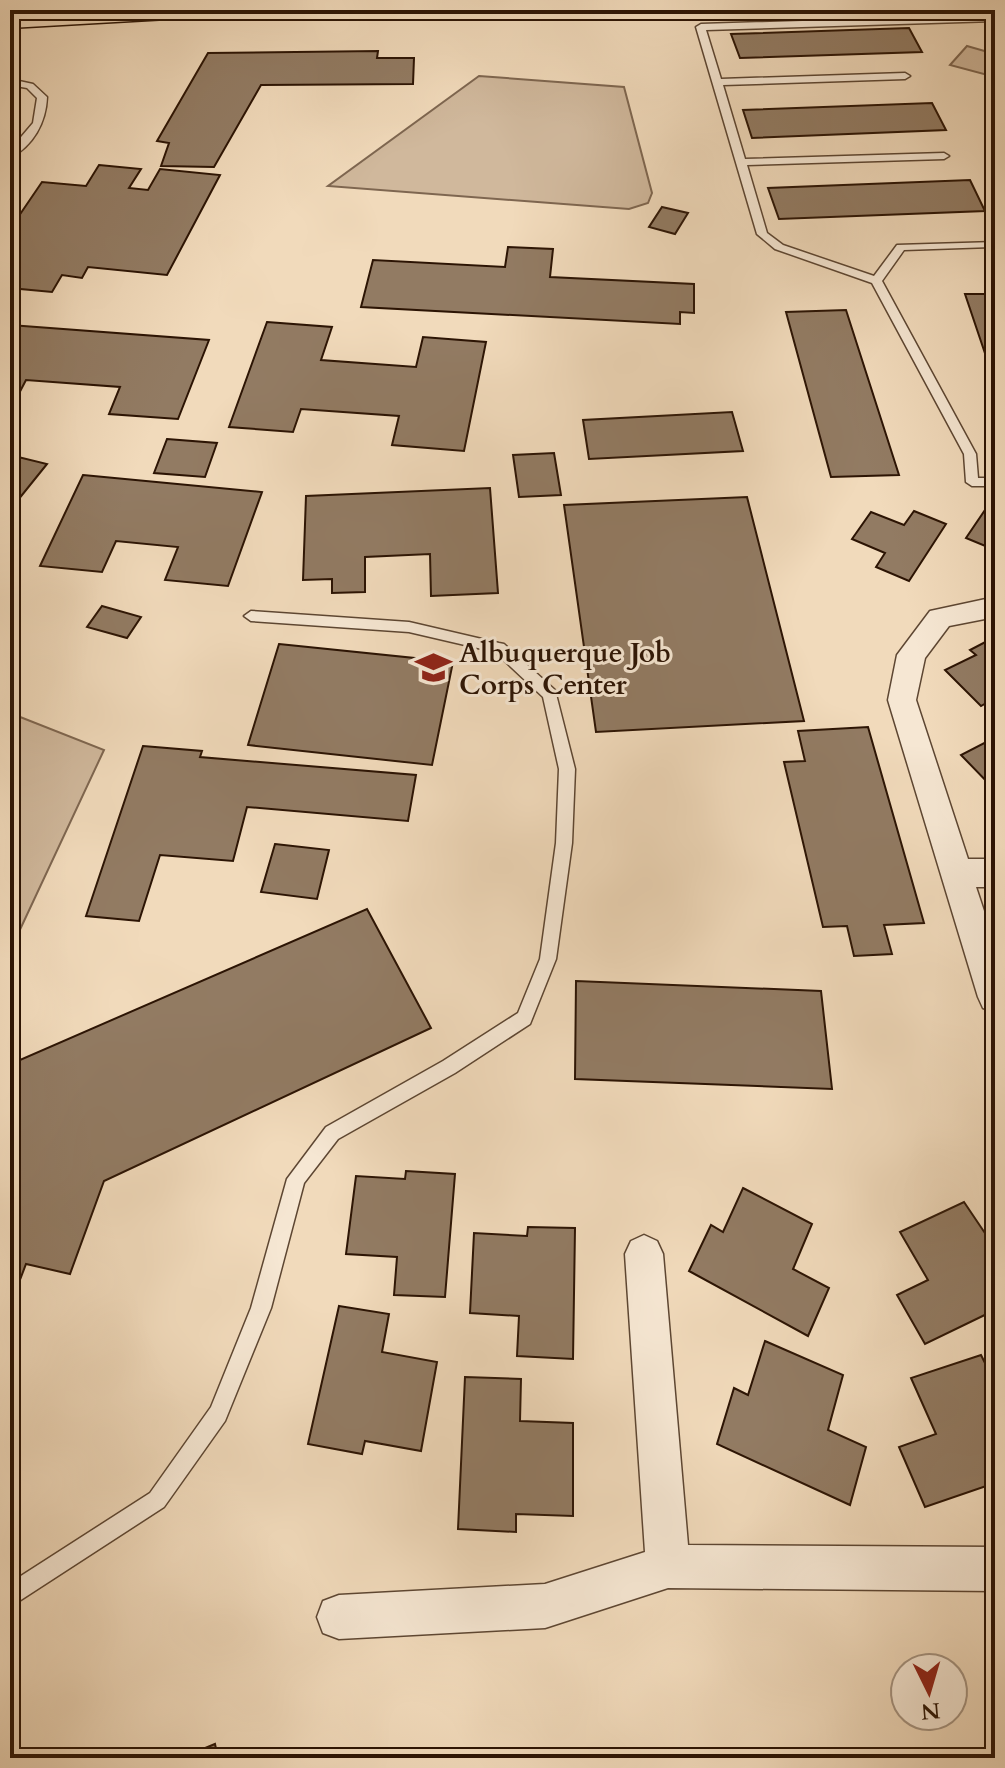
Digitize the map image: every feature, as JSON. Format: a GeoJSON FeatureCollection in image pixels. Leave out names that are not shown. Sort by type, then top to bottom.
{"type":"FeatureCollection","features":[{"type":"Feature","properties":{"kind":"highway"},"geometry":{"type":"LineString","coordinates":[[10,21],[203,10]]}},
{"type":"Feature","properties":{"kind":"street"},"geometry":{"type":"LineString","coordinates":[[995,607],[940,618],[911,655],[902,700],[995,997]]}},
{"type":"Feature","properties":{"kind":"street"},"geometry":{"type":"LineString","coordinates":[[956,873],[995,873]]}},
{"type":"Feature","properties":{"kind":"street"},"geometry":{"type":"LineString","coordinates":[[644,1254],[668,1566]]}},
{"type":"Feature","properties":{"kind":"street"},"geometry":{"type":"LineString","coordinates":[[339,1617],[545,1606],[668,1566],[995,1569]]}},
{"type":"Feature","properties":{"kind":"lane"},"geometry":{"type":"LineString","coordinates":[[995,18],[701,27],[762,234],[779,247],[876,281],[970,454],[972,482],[995,482]]}},
{"type":"Feature","properties":{"kind":"lane"},"geometry":{"type":"LineString","coordinates":[[717,82],[905,76]]}},
{"type":"Feature","properties":{"kind":"lane"},"geometry":{"type":"LineString","coordinates":[[10,82],[30,86],[42,97],[42,114],[36,132],[10,155]]}},
{"type":"Feature","properties":{"kind":"lane"},"geometry":{"type":"LineString","coordinates":[[742,162],[944,156]]}},
{"type":"Feature","properties":{"kind":"lane"},"geometry":{"type":"LineString","coordinates":[[876,281],[901,247],[992,244]]}},
{"type":"Feature","properties":{"kind":"lane"},"geometry":{"type":"LineString","coordinates":[[10,1596],[157,1500],[218,1414],[261,1308],[296,1179],[332,1133],[449,1067],[524,1018],[548,959],[564,843],[567,769],[550,694],[499,648],[409,627],[251,616]]}},
{"type":"Feature","properties":{"kind":"shaded area"},"geometry":{"type":"Polygon","coordinates":[[[967,46],[995,54],[995,77],[950,65],[967,46]]]}},
{"type":"Feature","properties":{"kind":"shaded area"},"geometry":{"type":"Polygon","coordinates":[[[479,76],[624,87],[652,193],[648,203],[629,209],[328,186],[479,76]]]}},
{"type":"Feature","properties":{"kind":"shaded area"},"geometry":{"type":"Polygon","coordinates":[[[10,713],[104,750],[10,951],[10,713]]]}},
{"type":"Feature","properties":{"kind":"building"},"geometry":{"type":"Polygon","coordinates":[[[909,28],[922,52],[740,58],[731,34],[909,28]]]}},
{"type":"Feature","properties":{"kind":"building"},"geometry":{"type":"Polygon","coordinates":[[[378,51],[377,58],[414,58],[413,84],[261,85],[214,167],[161,166],[169,143],[157,141],[208,53],[378,51]]]}},
{"type":"Feature","properties":{"kind":"building"},"geometry":{"type":"Polygon","coordinates":[[[932,103],[946,130],[752,138],[743,110],[932,103]]]}},
{"type":"Feature","properties":{"kind":"building"},"geometry":{"type":"Polygon","coordinates":[[[99,165],[141,169],[129,188],[148,190],[160,169],[220,175],[167,275],[88,267],[82,278],[62,275],[52,292],[10,288],[10,229],[42,182],[86,186],[99,165]]]}},
{"type":"Feature","properties":{"kind":"building"},"geometry":{"type":"Polygon","coordinates":[[[970,180],[985,211],[779,219],[768,188],[970,180]]]}},
{"type":"Feature","properties":{"kind":"building"},"geometry":{"type":"Polygon","coordinates":[[[662,207],[688,213],[675,234],[649,227],[662,207]]]}},
{"type":"Feature","properties":{"kind":"building"},"geometry":{"type":"Polygon","coordinates":[[[508,247],[553,249],[550,277],[694,284],[694,313],[680,312],[680,324],[361,307],[373,260],[505,267],[508,247]]]}},
{"type":"Feature","properties":{"kind":"building"},"geometry":{"type":"Polygon","coordinates":[[[965,294],[995,294],[995,383],[965,294]]]}},
{"type":"Feature","properties":{"kind":"building"},"geometry":{"type":"Polygon","coordinates":[[[846,310],[899,475],[831,477],[786,312],[846,310]]]}},
{"type":"Feature","properties":{"kind":"building"},"geometry":{"type":"Polygon","coordinates":[[[267,322],[332,327],[321,360],[416,367],[423,337],[486,342],[464,451],[392,445],[399,416],[301,409],[293,432],[229,427],[267,322]]]}},
{"type":"Feature","properties":{"kind":"building"},"geometry":{"type":"Polygon","coordinates":[[[10,325],[209,340],[178,419],[109,414],[120,387],[26,380],[14,403],[10,402],[10,325]]]}},
{"type":"Feature","properties":{"kind":"building"},"geometry":{"type":"Polygon","coordinates":[[[732,412],[743,451],[589,459],[583,420],[732,412]]]}},
{"type":"Feature","properties":{"kind":"building"},"geometry":{"type":"Polygon","coordinates":[[[167,439],[217,443],[205,477],[154,473],[167,439]]]}},
{"type":"Feature","properties":{"kind":"building"},"geometry":{"type":"Polygon","coordinates":[[[554,453],[561,495],[519,497],[513,455],[554,453]]]}},
{"type":"Feature","properties":{"kind":"building"},"geometry":{"type":"Polygon","coordinates":[[[10,455],[47,464],[10,510],[10,455]]]}},
{"type":"Feature","properties":{"kind":"building"},"geometry":{"type":"Polygon","coordinates":[[[83,475],[262,492],[228,586],[165,580],[178,547],[116,541],[102,572],[40,566],[83,475]]]}},
{"type":"Feature","properties":{"kind":"building"},"geometry":{"type":"Polygon","coordinates":[[[490,488],[498,593],[431,596],[430,554],[365,557],[365,592],[332,593],[332,579],[303,580],[306,496],[490,488]]]}},
{"type":"Feature","properties":{"kind":"building"},"geometry":{"type":"Polygon","coordinates":[[[747,497],[804,721],[596,732],[564,505],[747,497]]]}},
{"type":"Feature","properties":{"kind":"building"},"geometry":{"type":"Polygon","coordinates":[[[987,507],[995,511],[995,550],[966,538],[987,507]]]}},
{"type":"Feature","properties":{"kind":"building"},"geometry":{"type":"Polygon","coordinates":[[[914,511],[946,524],[909,581],[876,567],[885,553],[852,539],[871,512],[904,525],[914,511]]]}},
{"type":"Feature","properties":{"kind":"building"},"geometry":{"type":"Polygon","coordinates":[[[102,606],[141,617],[127,638],[87,627],[102,606]]]}},
{"type":"Feature","properties":{"kind":"building"},"geometry":{"type":"Polygon","coordinates":[[[995,637],[995,698],[981,706],[945,670],[976,655],[970,650],[995,637]]]}},
{"type":"Feature","properties":{"kind":"building"},"geometry":{"type":"Polygon","coordinates":[[[279,644],[453,662],[432,765],[248,745],[279,644]]]}},
{"type":"Feature","properties":{"kind":"building"},"geometry":{"type":"Polygon","coordinates":[[[868,727],[924,923],[884,925],[892,954],[854,956],[847,926],[823,927],[784,762],[805,761],[798,731],[868,727]]]}},
{"type":"Feature","properties":{"kind":"building"},"geometry":{"type":"Polygon","coordinates":[[[992,739],[995,743],[995,790],[961,755],[992,739]]]}},
{"type":"Feature","properties":{"kind":"building"},"geometry":{"type":"Polygon","coordinates":[[[143,746],[202,751],[200,757],[416,775],[408,821],[247,807],[233,861],[160,855],[139,921],[86,916],[143,746]]]}},
{"type":"Feature","properties":{"kind":"building"},"geometry":{"type":"Polygon","coordinates":[[[275,844],[329,850],[317,899],[261,892],[275,844]]]}},
{"type":"Feature","properties":{"kind":"building"},"geometry":{"type":"Polygon","coordinates":[[[367,909],[431,1028],[104,1181],[70,1274],[26,1264],[10,1306],[10,1070],[13,1063],[367,909]]]}},
{"type":"Feature","properties":{"kind":"building"},"geometry":{"type":"Polygon","coordinates":[[[576,981],[821,991],[832,1089],[575,1079],[576,981]]]}},
{"type":"Feature","properties":{"kind":"building"},"geometry":{"type":"Polygon","coordinates":[[[406,1171],[455,1174],[445,1297],[394,1295],[397,1257],[346,1254],[356,1176],[405,1179],[406,1171]]]}},
{"type":"Feature","properties":{"kind":"building"},"geometry":{"type":"Polygon","coordinates":[[[743,1188],[812,1224],[793,1269],[829,1288],[808,1336],[689,1271],[711,1225],[723,1232],[743,1188]]]}},
{"type":"Feature","properties":{"kind":"building"},"geometry":{"type":"Polygon","coordinates":[[[964,1202],[995,1248],[995,1310],[925,1344],[897,1295],[928,1280],[900,1232],[964,1202]]]}},
{"type":"Feature","properties":{"kind":"building"},"geometry":{"type":"Polygon","coordinates":[[[528,1227],[575,1228],[573,1359],[517,1356],[519,1316],[470,1313],[474,1233],[527,1236],[528,1227]]]}},
{"type":"Feature","properties":{"kind":"building"},"geometry":{"type":"Polygon","coordinates":[[[339,1306],[389,1314],[382,1352],[437,1362],[421,1451],[365,1441],[362,1454],[308,1444],[339,1306]]]}},
{"type":"Feature","properties":{"kind":"building"},"geometry":{"type":"Polygon","coordinates":[[[765,1341],[843,1375],[828,1430],[866,1447],[850,1505],[717,1444],[734,1388],[748,1395],[765,1341]]]}},
{"type":"Feature","properties":{"kind":"building"},"geometry":{"type":"Polygon","coordinates":[[[981,1355],[995,1383],[995,1483],[925,1507],[899,1447],[936,1434],[911,1378],[981,1355]]]}},
{"type":"Feature","properties":{"kind":"building"},"geometry":{"type":"Polygon","coordinates":[[[465,1377],[521,1379],[520,1421],[573,1423],[573,1516],[516,1514],[516,1532],[458,1529],[465,1377]]]}},
{"type":"Feature","properties":{"kind":"building"},"geometry":{"type":"Polygon","coordinates":[[[215,1744],[218,1758],[181,1758],[215,1744]]]}},
{"type":"Feature","properties":{"kind":"building"},"geometry":{"type":"Polygon","coordinates":[[[679,1755],[680,1758],[544,1758],[544,1757],[679,1755]]]}},
{"type":"Feature","properties":{"kind":"place","name":"Albuquerque Job Corps Center"},"geometry":{"type":"Point","coordinates":[433,668]}}]}
